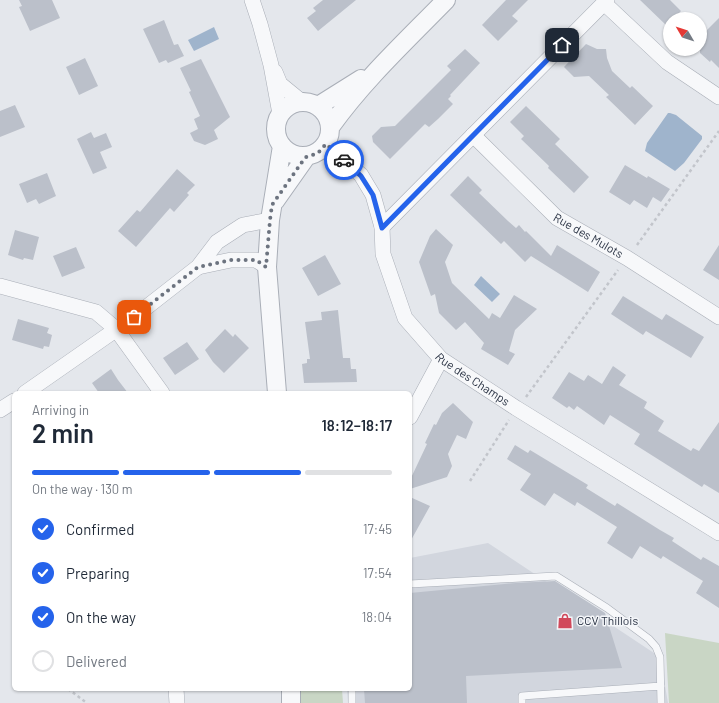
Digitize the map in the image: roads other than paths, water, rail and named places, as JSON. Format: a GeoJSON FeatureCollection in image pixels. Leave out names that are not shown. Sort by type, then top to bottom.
{"type":"FeatureCollection","features":[{"type":"Feature","properties":{"kind":"street"},"geometry":{"type":"LineString","coordinates":[[252,0],[271,65],[280,114]]}},
{"type":"Feature","properties":{"kind":"street"},"geometry":{"type":"LineString","coordinates":[[331,126],[376,70],[446,0]]}},
{"type":"Feature","properties":{"kind":"street"},"geometry":{"type":"LineString","coordinates":[[382,228],[605,1],[667,62],[719,98]]}},
{"type":"Feature","properties":{"kind":"street"},"geometry":{"type":"LineString","coordinates":[[271,65],[280,84],[310,104],[327,114],[331,126],[330,136],[326,144],[318,153],[306,157],[297,156],[288,152],[282,146],[276,136],[276,125],[280,114],[289,106],[310,104],[376,70]]}},
{"type":"Feature","properties":{"kind":"street","name":"Rue des Mulots"},"geometry":{"type":"LineString","coordinates":[[473,136],[557,218],[627,258],[719,317]]}},
{"type":"Feature","properties":{"kind":"street","name":"Rue des Champs"},"geometry":{"type":"LineString","coordinates":[[326,144],[361,176],[373,195],[382,228],[383,254],[405,318],[441,359],[516,408],[719,533]]}},
{"type":"Feature","properties":{"kind":"street"},"geometry":{"type":"LineString","coordinates":[[277,391],[266,267],[271,212],[282,146]]}},
{"type":"Feature","properties":{"kind":"street"},"geometry":{"type":"LineString","coordinates":[[28,391],[134,317],[198,267],[217,242],[244,225],[271,212],[306,157]]}},
{"type":"Feature","properties":{"kind":"street"},"geometry":{"type":"LineString","coordinates":[[198,267],[231,260],[256,260],[266,267]]}},
{"type":"Feature","properties":{"kind":"street"},"geometry":{"type":"LineString","coordinates":[[0,286],[96,312],[116,329],[161,391]]}},
{"type":"Feature","properties":{"kind":"street"},"geometry":{"type":"LineString","coordinates":[[412,413],[441,359]]}},
{"type":"Feature","properties":{"kind":"street"},"geometry":{"type":"LineString","coordinates":[[0,410],[12,402]]}},
{"type":"Feature","properties":{"kind":"street"},"geometry":{"type":"LineString","coordinates":[[176,691],[177,703]]}},
{"type":"Feature","properties":{"kind":"street"},"geometry":{"type":"LineString","coordinates":[[291,691],[291,703]]}},
{"type":"Feature","properties":{"kind":"lane"},"geometry":{"type":"LineString","coordinates":[[412,584],[556,576],[607,608],[649,639],[656,647],[660,657],[661,703]]}},
{"type":"Feature","properties":{"kind":"lane"},"geometry":{"type":"LineString","coordinates":[[522,703],[522,696],[660,686]]}},
{"type":"Feature","properties":{"kind":"lane"},"geometry":{"type":"LineString","coordinates":[[352,691],[352,703]]}},
{"type":"Feature","properties":{"kind":"water"},"geometry":{"type":"Polygon","coordinates":[[[214,27],[219,39],[194,51],[188,40],[214,27]]]}},
{"type":"Feature","properties":{"kind":"water"},"geometry":{"type":"Polygon","coordinates":[[[668,113],[676,115],[702,136],[702,139],[684,163],[675,171],[645,151],[647,143],[668,113]]]}},
{"type":"Feature","properties":{"kind":"water"},"geometry":{"type":"Polygon","coordinates":[[[481,276],[500,294],[492,302],[474,285],[481,276]]]}},
{"type":"Feature","properties":{"kind":"place","name":"CCV Thillois"},"geometry":{"type":"Point","coordinates":[565,621]}}]}
